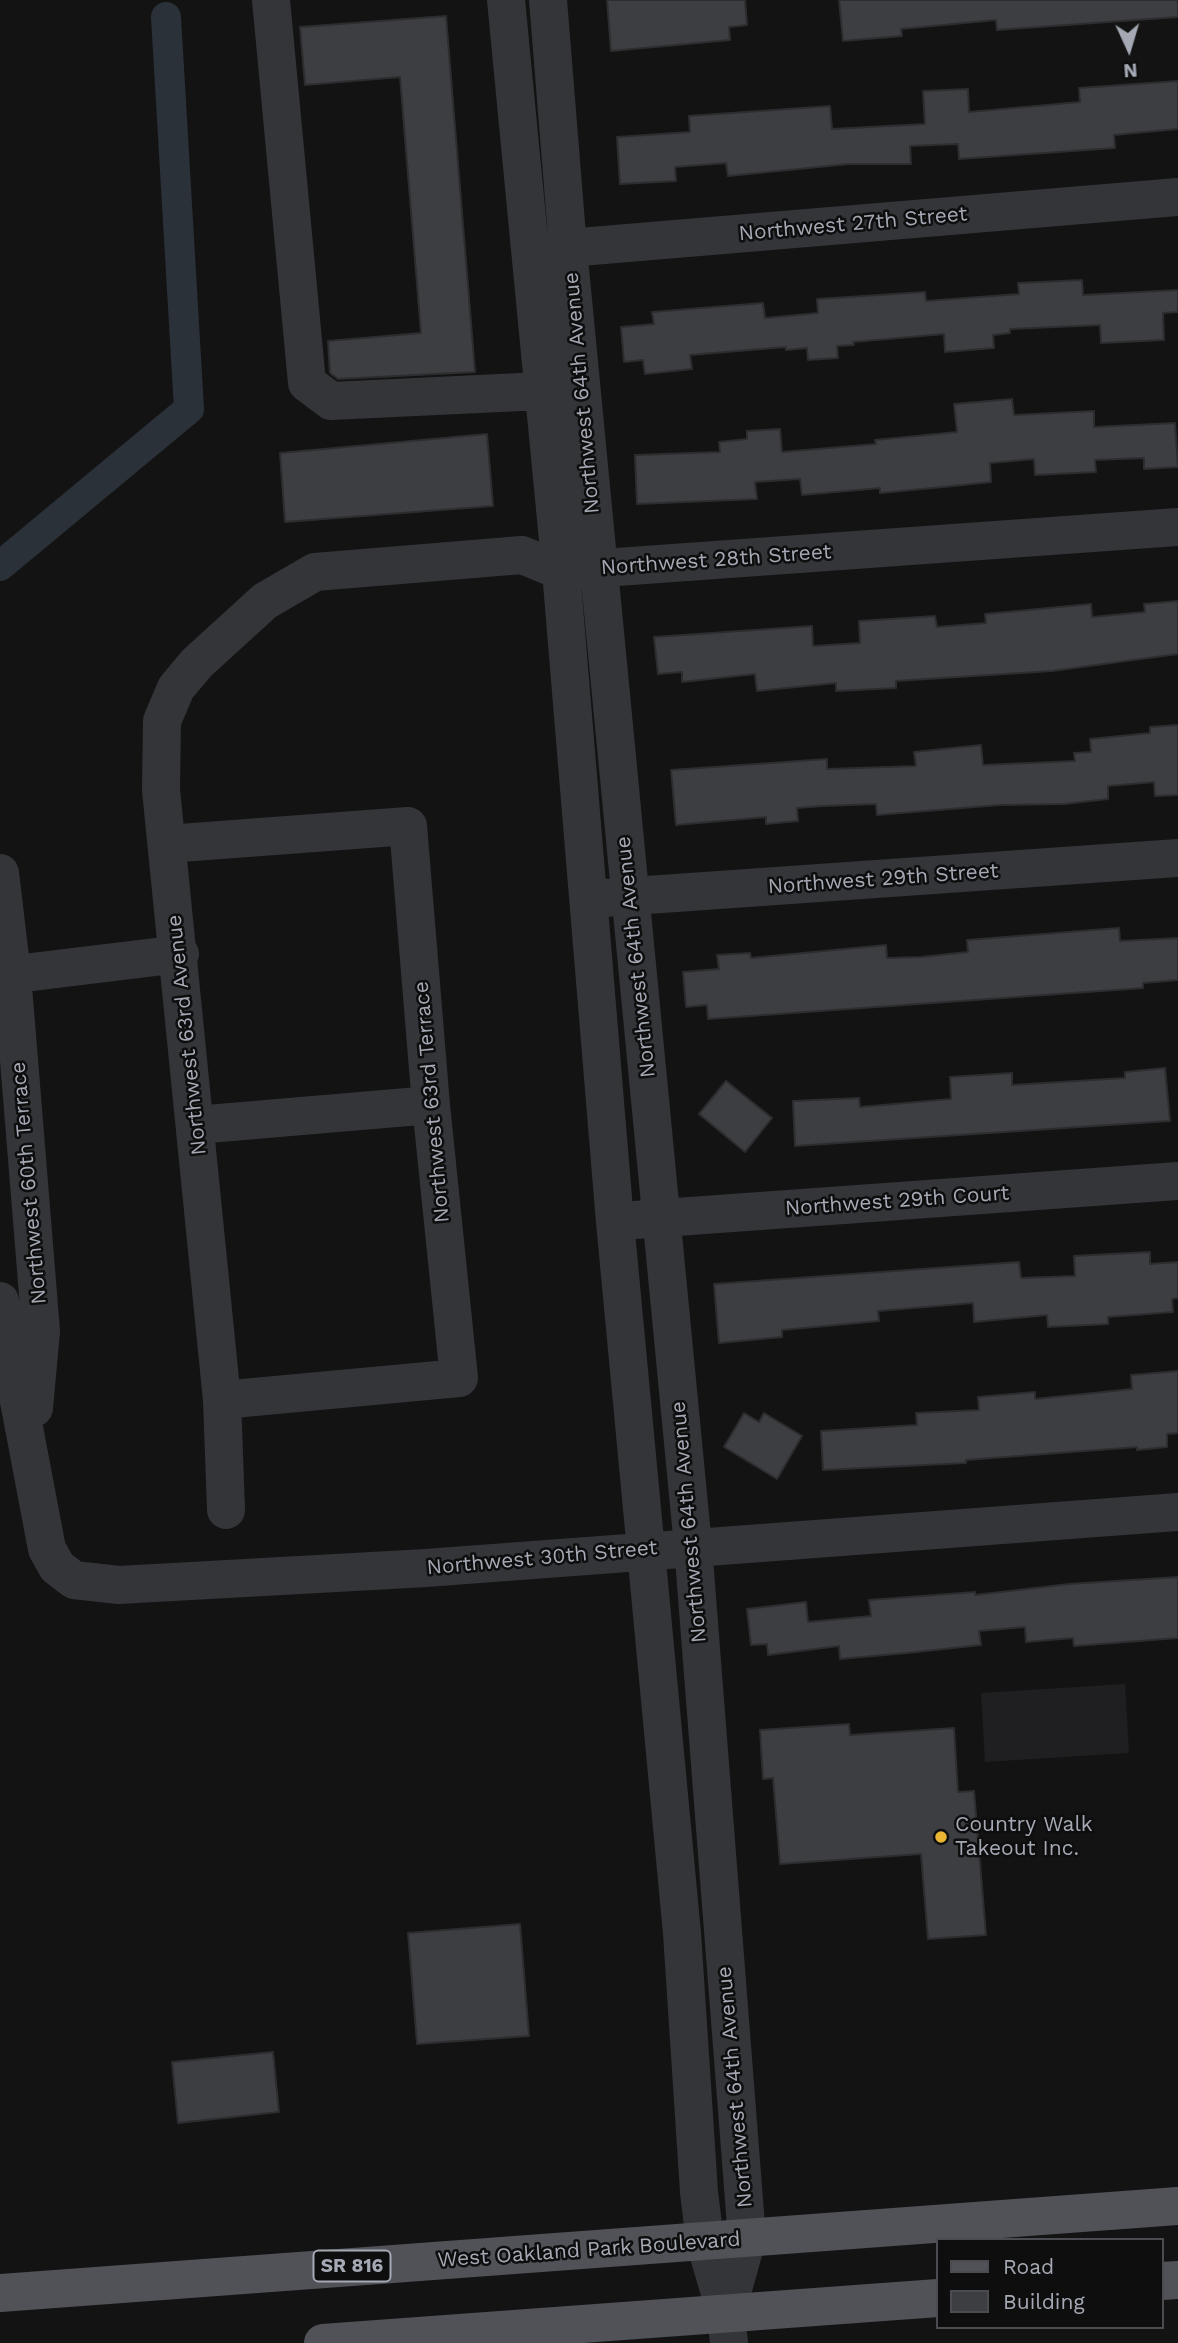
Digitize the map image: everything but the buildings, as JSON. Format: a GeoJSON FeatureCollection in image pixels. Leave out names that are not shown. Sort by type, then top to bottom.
{"type":"FeatureCollection","features":[{"type":"Feature","properties":{"kind":"main road","name":"West Oakland Park Boulevard"},"geometry":{"type":"LineString","coordinates":[[0,2292],[1178,2206]]}},
{"type":"Feature","properties":{"kind":"main road"},"geometry":{"type":"LineString","coordinates":[[323,2343],[727,2329],[936,2298]]}},
{"type":"Feature","properties":{"kind":"street"},"geometry":{"type":"LineString","coordinates":[[271,0],[307,383],[331,401],[542,391]]}},
{"type":"Feature","properties":{"kind":"street","name":"Northwest 64th Avenue"},"geometry":{"type":"LineString","coordinates":[[506,0],[528,251],[561,571],[615,1222],[682,1933],[705,2242],[727,2329]]}},
{"type":"Feature","properties":{"kind":"street","name":"Northwest 64th Avenue"},"geometry":{"type":"LineString","coordinates":[[548,0],[598,569],[693,1546],[747,2239],[727,2329]]}},
{"type":"Feature","properties":{"kind":"street","name":"Northwest 27th Street"},"geometry":{"type":"LineString","coordinates":[[528,251],[1178,197]]}},
{"type":"Feature","properties":{"kind":"street","name":"Northwest 28th Street"},"geometry":{"type":"LineString","coordinates":[[265,601],[315,572],[522,555],[561,571],[1178,527]]}},
{"type":"Feature","properties":{"kind":"street","name":"Northwest 63rd Avenue"},"geometry":{"type":"LineString","coordinates":[[226,1510],[222,1400],[180,954],[161,790],[162,722],[176,688],[197,663],[265,601]]}},
{"type":"Feature","properties":{"kind":"street","name":"Northwest 63rd Terrace"},"geometry":{"type":"LineString","coordinates":[[167,844],[408,827],[430,1105],[459,1378],[222,1400]]}},
{"type":"Feature","properties":{"kind":"street","name":"Northwest 29th Street"},"geometry":{"type":"LineString","coordinates":[[588,900],[1178,858]]}},
{"type":"Feature","properties":{"kind":"street","name":"Northwest 60th Terrace"},"geometry":{"type":"LineString","coordinates":[[0,873],[12,1120],[41,1331],[31,1452]]}},
{"type":"Feature","properties":{"kind":"street"},"geometry":{"type":"LineString","coordinates":[[6,975],[180,954]]}},
{"type":"Feature","properties":{"kind":"street"},"geometry":{"type":"LineString","coordinates":[[196,1125],[430,1105]]}},
{"type":"Feature","properties":{"kind":"street","name":"Northwest 29th Court"},"geometry":{"type":"LineString","coordinates":[[615,1222],[1178,1181]]}},
{"type":"Feature","properties":{"kind":"street","name":"Northwest 60th Terrace"},"geometry":{"type":"LineString","coordinates":[[0,1301],[31,1452],[47,1549],[57,1567],[74,1580]]}},
{"type":"Feature","properties":{"kind":"street","name":"Northwest 30th Street"},"geometry":{"type":"LineString","coordinates":[[74,1580],[133,1584],[426,1567],[1178,1512]]}},
{"type":"Feature","properties":{"kind":"street"},"geometry":{"type":"LineString","coordinates":[[675,1872],[700,1910],[722,1924]]}},
{"type":"Feature","properties":{"kind":"street"},"geometry":{"type":"LineString","coordinates":[[682,1933],[708,1951],[726,1976]]}},
{"type":"Feature","properties":{"kind":"shaded area"},"geometry":{"type":"Polygon","coordinates":[[[1125,1684],[1129,1753],[985,1762],[981,1693],[1125,1684]]]}},
{"type":"Feature","properties":{"kind":"waterway"},"geometry":{"type":"LineString","coordinates":[[0,566],[189,409],[166,17]]}},
{"type":"Feature","properties":{"kind":"place","name":"Country Walk Takeout Inc."},"geometry":{"type":"Point","coordinates":[941,1837]}}]}
